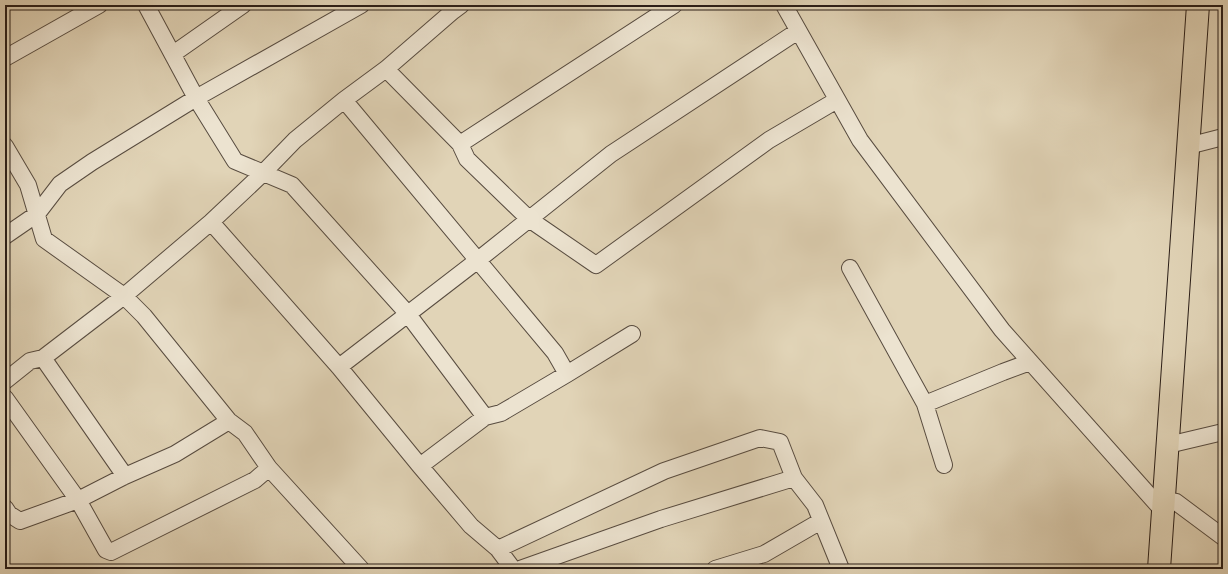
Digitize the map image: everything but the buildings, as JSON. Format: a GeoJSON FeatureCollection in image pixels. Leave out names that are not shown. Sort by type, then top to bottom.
{"type":"FeatureCollection","features":[{"type":"Feature","properties":{"kind":"highway"},"geometry":{"type":"LineString","coordinates":[[1160,569],[1198,5]]}},
{"type":"Feature","properties":{"kind":"street"},"geometry":{"type":"LineString","coordinates":[[5,58],[99,5]]}},
{"type":"Feature","properties":{"kind":"street"},"geometry":{"type":"LineString","coordinates":[[146,5],[196,98],[235,161],[262,174],[292,185],[407,313],[485,417]]}},
{"type":"Feature","properties":{"kind":"street"},"geometry":{"type":"LineString","coordinates":[[173,54],[243,5]]}},
{"type":"Feature","properties":{"kind":"street"},"geometry":{"type":"LineString","coordinates":[[5,236],[37,214],[60,184],[92,162],[196,98],[361,5]]}},
{"type":"Feature","properties":{"kind":"street"},"geometry":{"type":"LineString","coordinates":[[5,380],[30,361],[43,358],[124,296],[211,222],[262,174],[295,140],[344,100],[386,69],[461,5]]}},
{"type":"Feature","properties":{"kind":"street"},"geometry":{"type":"LineString","coordinates":[[460,144],[674,5]]}},
{"type":"Feature","properties":{"kind":"street"},"geometry":{"type":"LineString","coordinates":[[784,5],[860,140],[1002,330],[1164,506],[1176,502],[1223,537]]}},
{"type":"Feature","properties":{"kind":"street"},"geometry":{"type":"LineString","coordinates":[[339,367],[407,313],[478,260],[611,154],[798,31]]}},
{"type":"Feature","properties":{"kind":"street"},"geometry":{"type":"LineString","coordinates":[[386,69],[460,144],[467,159],[529,219],[596,264],[770,140],[837,100]]}},
{"type":"Feature","properties":{"kind":"street"},"geometry":{"type":"LineString","coordinates":[[344,100],[555,353],[567,374]]}},
{"type":"Feature","properties":{"kind":"street"},"geometry":{"type":"LineString","coordinates":[[1188,146],[1223,137]]}},
{"type":"Feature","properties":{"kind":"street"},"geometry":{"type":"LineString","coordinates":[[5,146],[28,185],[44,239],[124,296],[144,316],[229,421],[245,433],[269,468],[361,569]]}},
{"type":"Feature","properties":{"kind":"street"},"geometry":{"type":"LineString","coordinates":[[211,222],[339,367],[471,526],[498,549],[513,569]]}},
{"type":"Feature","properties":{"kind":"street"},"geometry":{"type":"LineString","coordinates":[[850,268],[926,404],[944,465]]}},
{"type":"Feature","properties":{"kind":"street"},"geometry":{"type":"LineString","coordinates":[[420,466],[485,417],[501,413],[632,334]]}},
{"type":"Feature","properties":{"kind":"street"},"geometry":{"type":"LineString","coordinates":[[43,358],[126,476]]}},
{"type":"Feature","properties":{"kind":"street"},"geometry":{"type":"LineString","coordinates":[[926,404],[1030,362]]}},
{"type":"Feature","properties":{"kind":"street"},"geometry":{"type":"LineString","coordinates":[[5,398],[78,500],[106,550],[111,552],[255,480],[269,468]]}},
{"type":"Feature","properties":{"kind":"street"},"geometry":{"type":"LineString","coordinates":[[5,508],[10,514],[20,521],[78,500],[126,476],[176,454],[229,421]]}},
{"type":"Feature","properties":{"kind":"street"},"geometry":{"type":"LineString","coordinates":[[1168,445],[1223,432]]}},
{"type":"Feature","properties":{"kind":"street"},"geometry":{"type":"LineString","coordinates":[[498,549],[664,471],[760,438],[780,442],[794,478],[815,505],[841,569]]}},
{"type":"Feature","properties":{"kind":"street"},"geometry":{"type":"LineString","coordinates":[[520,569],[661,519],[794,478]]}},
{"type":"Feature","properties":{"kind":"street"},"geometry":{"type":"LineString","coordinates":[[715,569],[764,554],[821,521]]}}]}
